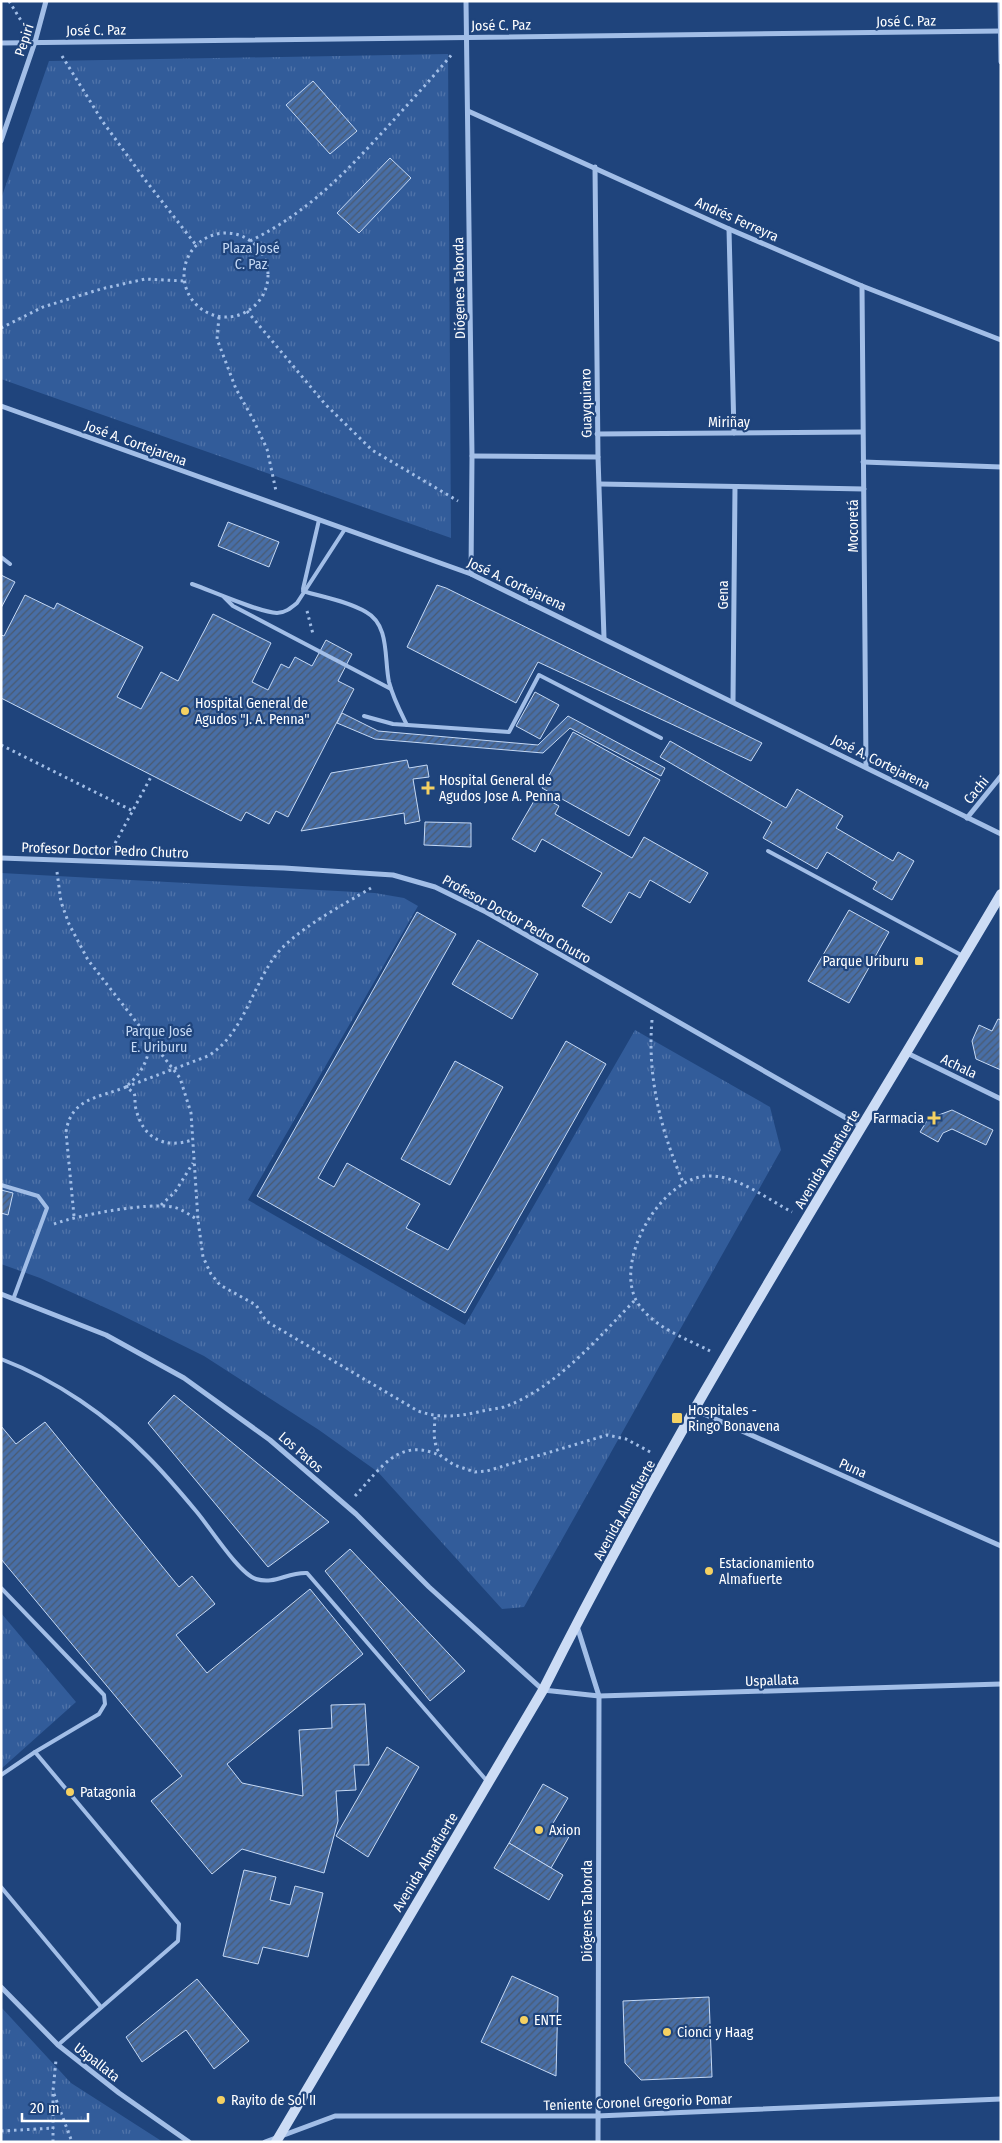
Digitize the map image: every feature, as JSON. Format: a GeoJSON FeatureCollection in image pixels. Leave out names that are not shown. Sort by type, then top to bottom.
{"type":"FeatureCollection","features":[{"type":"Feature","properties":{"kind":"main road","name":"Avenida Almafuerte"},"geometry":{"type":"LineString","coordinates":[[277,2140],[543,1690],[577,1623],[724,1359],[1001,894]]}},
{"type":"Feature","properties":{"kind":"street","name":"Pepirí"},"geometry":{"type":"LineString","coordinates":[[1,141],[35,42],[46,1]]}},
{"type":"Feature","properties":{"kind":"street","name":"Diógenes Taborda"},"geometry":{"type":"LineString","coordinates":[[466,1],[472,456],[471,574]]}},
{"type":"Feature","properties":{"kind":"street"},"geometry":{"type":"LineString","coordinates":[[1000,1],[1001,62]]}},
{"type":"Feature","properties":{"kind":"street","name":"José C. Paz"},"geometry":{"type":"LineString","coordinates":[[1,43],[1001,31]]}},
{"type":"Feature","properties":{"kind":"street","name":"Andrés Ferreyra"},"geometry":{"type":"LineString","coordinates":[[468,111],[729,229],[862,286],[1001,340]]}},
{"type":"Feature","properties":{"kind":"street","name":"Guayquiraro"},"geometry":{"type":"LineString","coordinates":[[595,167],[597,434],[604,638]]}},
{"type":"Feature","properties":{"kind":"street"},"geometry":{"type":"LineString","coordinates":[[729,229],[734,433]]}},
{"type":"Feature","properties":{"kind":"street","name":"Mocoretá"},"geometry":{"type":"LineString","coordinates":[[862,286],[866,767]]}},
{"type":"Feature","properties":{"kind":"street","name":"José A. Cortejarena"},"geometry":{"type":"LineString","coordinates":[[1,406],[471,574],[1001,834]]}},
{"type":"Feature","properties":{"kind":"street","name":"Miriñay"},"geometry":{"type":"LineString","coordinates":[[597,434],[862,432]]}},
{"type":"Feature","properties":{"kind":"street"},"geometry":{"type":"LineString","coordinates":[[472,456],[598,457]]}},
{"type":"Feature","properties":{"kind":"street"},"geometry":{"type":"LineString","coordinates":[[863,462],[1001,467]]}},
{"type":"Feature","properties":{"kind":"street"},"geometry":{"type":"LineString","coordinates":[[600,484],[864,489]]}},
{"type":"Feature","properties":{"kind":"street","name":"Gena"},"geometry":{"type":"LineString","coordinates":[[733,702],[735,487]]}},
{"type":"Feature","properties":{"kind":"street","name":"Cachi"},"geometry":{"type":"LineString","coordinates":[[968,818],[1001,776]]}},
{"type":"Feature","properties":{"kind":"street","name":"Profesor Doctor Pedro Chutro"},"geometry":{"type":"LineString","coordinates":[[1,858],[284,868],[393,874],[436,886],[486,912],[862,1127]]}},
{"type":"Feature","properties":{"kind":"street","name":"Achala"},"geometry":{"type":"LineString","coordinates":[[907,1053],[1001,1099]]}},
{"type":"Feature","properties":{"kind":"street","name":"Los Patos"},"geometry":{"type":"LineString","coordinates":[[1,1294],[14,1297],[106,1335],[184,1378],[270,1440],[346,1506],[429,1586],[543,1690]]}},
{"type":"Feature","properties":{"kind":"street","name":"Puna"},"geometry":{"type":"LineString","coordinates":[[695,1410],[1001,1546]]}},
{"type":"Feature","properties":{"kind":"street","name":"Diógenes Taborda"},"geometry":{"type":"LineString","coordinates":[[577,1623],[599,1696],[598,2142]]}},
{"type":"Feature","properties":{"kind":"street","name":"Uspallata"},"geometry":{"type":"LineString","coordinates":[[543,1690],[599,1696],[1001,1684]]}},
{"type":"Feature","properties":{"kind":"street","name":"Uspallata"},"geometry":{"type":"LineString","coordinates":[[1,1987],[58,2045],[119,2093],[189,2142]]}},
{"type":"Feature","properties":{"kind":"street","name":"Teniente Coronel Gregorio Pomar"},"geometry":{"type":"LineString","coordinates":[[277,2140],[335,2116],[597,2116],[1001,2099]]}},
{"type":"Feature","properties":{"kind":"street"},"geometry":{"type":"LineString","coordinates":[[265,2142],[277,2140]]}},
{"type":"Feature","properties":{"kind":"lane"},"geometry":{"type":"LineString","coordinates":[[303,591],[319,520]]}},
{"type":"Feature","properties":{"kind":"lane"},"geometry":{"type":"LineString","coordinates":[[192,584],[277,612],[288,610],[297,603],[345,529]]}},
{"type":"Feature","properties":{"kind":"lane"},"geometry":{"type":"LineString","coordinates":[[1,557],[10,564]]}},
{"type":"Feature","properties":{"kind":"lane"},"geometry":{"type":"LineString","coordinates":[[303,591],[365,611],[375,619],[381,629],[391,689],[395,702],[407,725]]}},
{"type":"Feature","properties":{"kind":"lane"},"geometry":{"type":"LineString","coordinates":[[223,595],[233,606],[391,689]]}},
{"type":"Feature","properties":{"kind":"lane"},"geometry":{"type":"LineString","coordinates":[[364,716],[393,724],[509,732],[539,675],[661,738]]}},
{"type":"Feature","properties":{"kind":"lane"},"geometry":{"type":"LineString","coordinates":[[768,852],[963,956]]}},
{"type":"Feature","properties":{"kind":"lane"},"geometry":{"type":"LineString","coordinates":[[1,1185],[43,1199],[47,1213],[14,1297]]}},
{"type":"Feature","properties":{"kind":"lane"},"geometry":{"type":"LineString","coordinates":[[1,1359],[25,1368],[106,1418],[149,1458],[196,1511],[240,1567],[255,1579],[276,1580],[293,1572],[307,1573],[488,1783]]}},
{"type":"Feature","properties":{"kind":"lane"},"geometry":{"type":"LineString","coordinates":[[1,1588],[104,1695],[105,1704],[99,1714],[34,1752],[1,1775]]}},
{"type":"Feature","properties":{"kind":"lane"},"geometry":{"type":"LineString","coordinates":[[34,1752],[179,1924],[178,1941],[58,2045]]}},
{"type":"Feature","properties":{"kind":"lane"},"geometry":{"type":"LineString","coordinates":[[1,1886],[101,2007]]}},
{"type":"Feature","properties":{"kind":"path"},"geometry":{"type":"LineString","coordinates":[[9,1],[35,42]]}},
{"type":"Feature","properties":{"kind":"path"},"geometry":{"type":"LineString","coordinates":[[250,241],[277,228],[299,213],[334,184],[363,154],[466,37]]}},
{"type":"Feature","properties":{"kind":"path"},"geometry":{"type":"LineString","coordinates":[[53,42],[109,129],[196,245]]}},
{"type":"Feature","properties":{"kind":"path"},"geometry":{"type":"LineString","coordinates":[[220,233],[234,234],[250,241],[258,248],[265,261],[268,275],[265,289],[258,302],[247,311],[234,316],[219,316],[207,312],[196,305],[188,294],[184,281],[184,268],[188,255],[196,245],[207,237],[220,233]]}},
{"type":"Feature","properties":{"kind":"path"},"geometry":{"type":"LineString","coordinates":[[1,328],[43,307],[101,289],[145,279],[184,281]]}},
{"type":"Feature","properties":{"kind":"path"},"geometry":{"type":"LineString","coordinates":[[247,311],[325,404],[372,450],[471,509]]}},
{"type":"Feature","properties":{"kind":"path"},"geometry":{"type":"LineString","coordinates":[[219,316],[218,339],[236,389],[267,449],[276,485],[277,504]]}},
{"type":"Feature","properties":{"kind":"path"},"geometry":{"type":"LineString","coordinates":[[303,591],[316,650]]}},
{"type":"Feature","properties":{"kind":"path"},"geometry":{"type":"LineString","coordinates":[[1,745],[133,811]]}},
{"type":"Feature","properties":{"kind":"path"},"geometry":{"type":"LineString","coordinates":[[105,862],[152,775]]}},
{"type":"Feature","properties":{"kind":"path"},"geometry":{"type":"LineString","coordinates":[[56,860],[57,882],[69,924],[88,960],[180,1078],[190,1113],[198,1220],[203,1257],[211,1274],[220,1285],[256,1305],[266,1321],[418,1411],[435,1417],[467,1415],[504,1406],[535,1390],[575,1361],[636,1299]]}},
{"type":"Feature","properties":{"kind":"path"},"geometry":{"type":"LineString","coordinates":[[74,1216],[66,1132],[73,1110],[80,1104],[174,1070],[220,1049],[231,1037],[273,958],[318,920],[393,874]]}},
{"type":"Feature","properties":{"kind":"path"},"geometry":{"type":"LineString","coordinates":[[653,1008],[651,1029],[654,1090],[668,1149],[683,1182]]}},
{"type":"Feature","properties":{"kind":"path"},"geometry":{"type":"LineString","coordinates":[[126,1087],[141,1073],[147,1062],[150,1039]]}},
{"type":"Feature","properties":{"kind":"path"},"geometry":{"type":"LineString","coordinates":[[126,1087],[134,1093],[136,1110],[140,1121],[155,1139],[166,1144],[179,1144],[192,1140]]}},
{"type":"Feature","properties":{"kind":"path"},"geometry":{"type":"LineString","coordinates":[[160,1206],[184,1179],[194,1162]]}},
{"type":"Feature","properties":{"kind":"path"},"geometry":{"type":"LineString","coordinates":[[724,1359],[649,1317],[636,1299],[630,1277],[633,1252],[653,1213],[664,1199],[683,1182],[705,1176],[727,1178],[806,1220]]}},
{"type":"Feature","properties":{"kind":"path"},"geometry":{"type":"LineString","coordinates":[[41,1229],[74,1216],[160,1206],[175,1208],[198,1220]]}},
{"type":"Feature","properties":{"kind":"path"},"geometry":{"type":"LineString","coordinates":[[435,1417],[434,1435],[436,1447],[441,1456]]}},
{"type":"Feature","properties":{"kind":"path"},"geometry":{"type":"LineString","coordinates":[[346,1506],[392,1457],[403,1451],[427,1450],[465,1470],[487,1471],[607,1435],[626,1439],[666,1462]]}},
{"type":"Feature","properties":{"kind":"path"},"geometry":{"type":"LineString","coordinates":[[53,2142],[53,2091],[58,2045]]}},
{"type":"Feature","properties":{"kind":"path"},"geometry":{"type":"LineString","coordinates":[[53,2091],[72,2142]]}},
{"type":"Feature","properties":{"kind":"path"},"geometry":{"type":"LineString","coordinates":[[1,2131],[54,2128]]}},
{"type":"Feature","properties":{"kind":"green space","name":"Plaza José C. Paz"},"geometry":{"type":"Polygon","coordinates":[[[448,54],[451,538],[1,379],[1,199],[49,61],[448,54]]]}},
{"type":"Feature","properties":{"kind":"green space","name":"Parque José E. Uriburu"},"geometry":{"type":"Polygon","coordinates":[[[1,873],[375,893],[404,898],[418,906],[248,1200],[465,1325],[635,1030],[770,1107],[781,1150],[524,1607],[502,1609],[378,1472],[319,1430],[204,1356],[40,1278],[1,1264],[1,873]]]}},
{"type":"Feature","properties":{"kind":"green space"},"geometry":{"type":"Polygon","coordinates":[[[1,1613],[76,1702],[1,1769],[1,1613]]]}},
{"type":"Feature","properties":{"kind":"green space"},"geometry":{"type":"Polygon","coordinates":[[[1,2007],[71,2083],[163,2142],[1,2142],[1,2007]]]}},
{"type":"Feature","properties":{"kind":"building"},"geometry":{"type":"Polygon","coordinates":[[[313,81],[357,131],[330,154],[286,105],[313,81]]]}},
{"type":"Feature","properties":{"kind":"building"},"geometry":{"type":"Polygon","coordinates":[[[390,158],[411,178],[359,233],[337,213],[390,158]]]}},
{"type":"Feature","properties":{"kind":"building"},"geometry":{"type":"Polygon","coordinates":[[[228,522],[279,542],[269,567],[218,546],[228,522]]]}},
{"type":"Feature","properties":{"kind":"building"},"geometry":{"type":"Polygon","coordinates":[[[1,575],[15,582],[1,608],[1,575]]]}},
{"type":"Feature","properties":{"kind":"building"},"geometry":{"type":"Polygon","coordinates":[[[437,585],[762,743],[751,761],[538,662],[516,703],[407,647],[437,585]]]}},
{"type":"Feature","properties":{"kind":"building","name":"Hospital General de Agudos \"J. A. Penna\""},"geometry":{"type":"Polygon","coordinates":[[[25,595],[54,609],[57,603],[143,647],[117,697],[141,709],[161,672],[178,681],[213,614],[271,643],[252,682],[268,690],[281,664],[289,668],[295,657],[312,666],[326,640],[352,654],[338,681],[354,689],[288,817],[276,811],[269,824],[246,812],[241,821],[1,698],[1,635],[4,636],[25,595]]]}},
{"type":"Feature","properties":{"kind":"building"},"geometry":{"type":"Polygon","coordinates":[[[535,692],[559,705],[540,739],[516,726],[535,692]]]}},
{"type":"Feature","properties":{"kind":"building"},"geometry":{"type":"Polygon","coordinates":[[[342,713],[378,731],[538,745],[568,716],[665,768],[661,776],[570,728],[543,753],[375,739],[337,723],[342,713]]]}},
{"type":"Feature","properties":{"kind":"building"},"geometry":{"type":"Polygon","coordinates":[[[573,732],[660,780],[629,836],[542,788],[573,732]]]}},
{"type":"Feature","properties":{"kind":"building"},"geometry":{"type":"Polygon","coordinates":[[[670,741],[786,808],[797,789],[843,816],[836,828],[893,861],[898,852],[914,861],[892,900],[873,889],[877,882],[827,852],[817,869],[763,838],[772,822],[660,757],[670,741]]]}},
{"type":"Feature","properties":{"kind":"building"},"geometry":{"type":"Polygon","coordinates":[[[407,760],[409,768],[427,765],[429,777],[413,779],[420,821],[405,824],[404,813],[301,831],[331,773],[407,760]]]}},
{"type":"Feature","properties":{"kind":"building"},"geometry":{"type":"Polygon","coordinates":[[[538,794],[559,806],[555,814],[632,858],[644,837],[708,873],[690,903],[650,880],[640,898],[629,892],[611,923],[582,906],[602,873],[542,839],[535,852],[512,839],[538,794]]]}},
{"type":"Feature","properties":{"kind":"building"},"geometry":{"type":"Polygon","coordinates":[[[425,822],[471,823],[471,847],[424,845],[425,822]]]}},
{"type":"Feature","properties":{"kind":"building"},"geometry":{"type":"Polygon","coordinates":[[[849,910],[889,932],[849,1003],[808,981],[849,910]]]}},
{"type":"Feature","properties":{"kind":"building"},"geometry":{"type":"Polygon","coordinates":[[[417,912],[456,934],[318,1178],[334,1187],[347,1163],[420,1204],[406,1228],[448,1250],[566,1041],[606,1064],[465,1313],[257,1196],[417,912]]]}},
{"type":"Feature","properties":{"kind":"building"},"geometry":{"type":"Polygon","coordinates":[[[478,940],[538,974],[512,1019],[452,984],[478,940]]]}},
{"type":"Feature","properties":{"kind":"building"},"geometry":{"type":"Polygon","coordinates":[[[998,1019],[1001,1020],[1001,1070],[976,1059],[972,1041],[979,1025],[992,1031],[998,1019]]]}},
{"type":"Feature","properties":{"kind":"building"},"geometry":{"type":"Polygon","coordinates":[[[455,1061],[503,1087],[450,1185],[401,1159],[455,1061]]]}},
{"type":"Feature","properties":{"kind":"building"},"geometry":{"type":"Polygon","coordinates":[[[952,1110],[993,1130],[986,1145],[952,1129],[943,1133],[938,1142],[920,1132],[928,1119],[952,1110]]]}},
{"type":"Feature","properties":{"kind":"building"},"geometry":{"type":"Polygon","coordinates":[[[1,1190],[13,1193],[8,1215],[1,1213],[1,1190]]]}},
{"type":"Feature","properties":{"kind":"building"},"geometry":{"type":"Polygon","coordinates":[[[174,1395],[329,1522],[268,1567],[148,1423],[174,1395]]]}},
{"type":"Feature","properties":{"kind":"building"},"geometry":{"type":"Polygon","coordinates":[[[45,1422],[179,1587],[192,1576],[215,1604],[176,1635],[207,1673],[310,1589],[363,1654],[227,1764],[242,1783],[303,1796],[299,1730],[332,1728],[331,1705],[365,1704],[369,1765],[354,1765],[356,1790],[336,1791],[338,1821],[324,1873],[242,1849],[212,1874],[151,1801],[182,1776],[1,1559],[1,1426],[16,1444],[45,1422]]]}},
{"type":"Feature","properties":{"kind":"building"},"geometry":{"type":"Polygon","coordinates":[[[350,1549],[465,1671],[430,1701],[325,1571],[350,1549]]]}},
{"type":"Feature","properties":{"kind":"building"},"geometry":{"type":"Polygon","coordinates":[[[387,1747],[419,1767],[368,1857],[336,1836],[387,1747]]]}},
{"type":"Feature","properties":{"kind":"building","name":"Axion"},"geometry":{"type":"Polygon","coordinates":[[[543,1784],[568,1798],[552,1825],[570,1835],[551,1868],[509,1843],[543,1784]]]}},
{"type":"Feature","properties":{"kind":"building"},"geometry":{"type":"Polygon","coordinates":[[[509,1843],[563,1875],[549,1900],[494,1868],[509,1843]]]}},
{"type":"Feature","properties":{"kind":"building"},"geometry":{"type":"Polygon","coordinates":[[[244,1870],[276,1877],[270,1900],[290,1905],[295,1886],[323,1893],[308,1957],[263,1947],[258,1964],[223,1956],[244,1870]]]}},
{"type":"Feature","properties":{"kind":"building","name":"ENTE"},"geometry":{"type":"Polygon","coordinates":[[[512,1976],[558,1997],[556,2076],[481,2042],[512,1976]]]}},
{"type":"Feature","properties":{"kind":"building"},"geometry":{"type":"Polygon","coordinates":[[[197,1979],[249,2041],[214,2069],[186,2030],[142,2062],[126,2037],[197,1979]]]}},
{"type":"Feature","properties":{"kind":"building","name":"Cionci y Haag"},"geometry":{"type":"Polygon","coordinates":[[[709,1997],[712,2077],[641,2080],[625,2063],[623,2001],[709,1997]]]}},
{"type":"Feature","properties":{"kind":"place","name":"Hospital General de Agudos \"J. A. Penna\""},"geometry":{"type":"Point","coordinates":[185,711]}},
{"type":"Feature","properties":{"kind":"place","name":"Hospital General de Agudos Jose A. Penna"},"geometry":{"type":"Point","coordinates":[428,788]}},
{"type":"Feature","properties":{"kind":"place","name":"Parque Uriburu"},"geometry":{"type":"Point","coordinates":[919,961]}},
{"type":"Feature","properties":{"kind":"place","name":"Farmacia"},"geometry":{"type":"Point","coordinates":[934,1118]}},
{"type":"Feature","properties":{"kind":"place","name":"Hospitales - Ringo Bonavena"},"geometry":{"type":"Point","coordinates":[677,1418]}},
{"type":"Feature","properties":{"kind":"place","name":"Estacionamiento Almafuerte"},"geometry":{"type":"Point","coordinates":[709,1571]}},
{"type":"Feature","properties":{"kind":"place","name":"Patagonia"},"geometry":{"type":"Point","coordinates":[70,1792]}},
{"type":"Feature","properties":{"kind":"place","name":"Axion"},"geometry":{"type":"Point","coordinates":[539,1830]}},
{"type":"Feature","properties":{"kind":"place","name":"ENTE"},"geometry":{"type":"Point","coordinates":[524,2020]}},
{"type":"Feature","properties":{"kind":"place","name":"Cionci y Haag"},"geometry":{"type":"Point","coordinates":[667,2032]}},
{"type":"Feature","properties":{"kind":"place","name":"Rayito de Sol II"},"geometry":{"type":"Point","coordinates":[221,2100]}}]}
